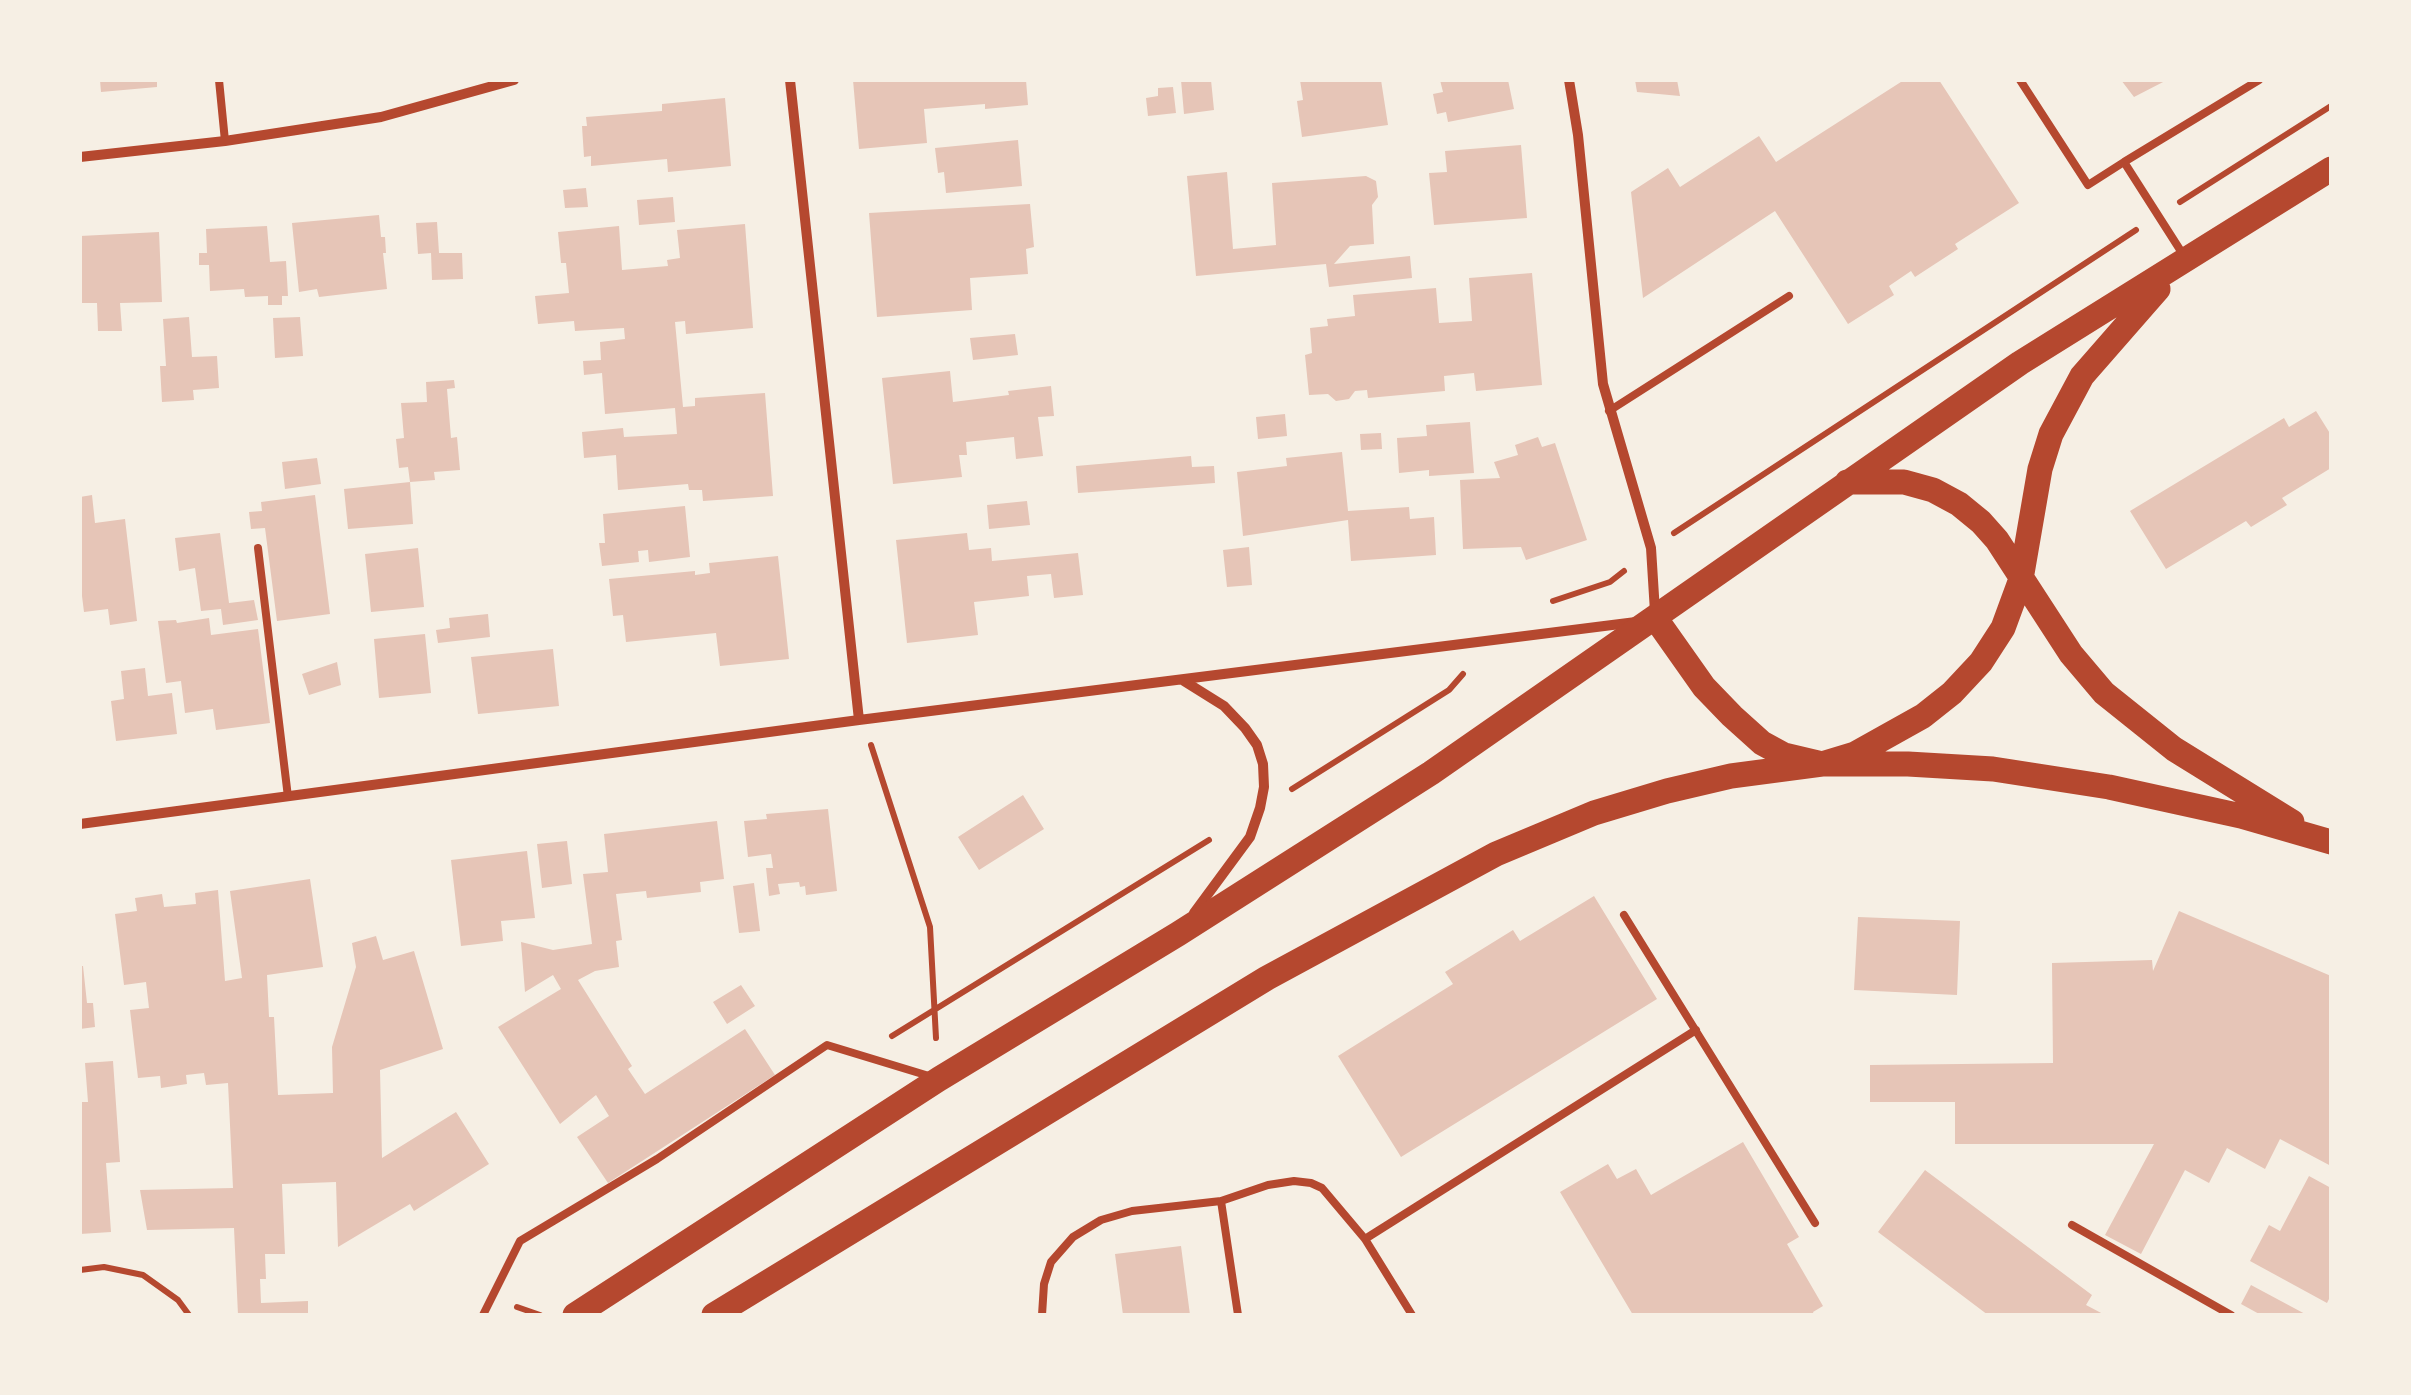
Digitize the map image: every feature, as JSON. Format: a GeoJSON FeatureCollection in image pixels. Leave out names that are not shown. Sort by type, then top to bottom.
{"type":"FeatureCollection","features":[{"type":"Feature","properties":{"kind":"main road"},"geometry":{"type":"LineString","coordinates":[[576,1315],[938,1079],[1431,774],[2020,364],[2331,169]]}},
{"type":"Feature","properties":{"kind":"main road"},"geometry":{"type":"LineString","coordinates":[[1656,619],[1704,687],[1752,734],[1784,756],[1822,764],[1855,754],[1923,716],[1981,662],[2003,628],[2021,578],[2040,469],[2050,434],[2068,399],[2116,333],[2186,260]]}},
{"type":"Feature","properties":{"kind":"main road"},"geometry":{"type":"LineString","coordinates":[[1846,482],[1904,482],[1933,490],[1959,504],[1997,540],[2071,654],[2104,693],[2174,749],[2322,838]]}},
{"type":"Feature","properties":{"kind":"main road"},"geometry":{"type":"LineString","coordinates":[[714,1315],[733,1307],[1267,978],[1496,854],[1594,813],[1667,791],[1732,776],[1822,764],[1908,764],[2013,772],[2109,787],[2322,838]]}},
{"type":"Feature","properties":{"kind":"street"},"geometry":{"type":"LineString","coordinates":[[80,157],[226,141],[381,117],[514,80]]}},
{"type":"Feature","properties":{"kind":"street"},"geometry":{"type":"LineString","coordinates":[[790,80],[860,720]]}},
{"type":"Feature","properties":{"kind":"street"},"geometry":{"type":"LineString","coordinates":[[80,824],[1656,619],[1651,548],[1608,411],[1596,342],[1578,135],[1569,80]]}},
{"type":"Feature","properties":{"kind":"street"},"geometry":{"type":"LineString","coordinates":[[1178,934],[1250,836],[1260,808],[1263,764],[1257,744],[1224,706],[1183,681]]}},
{"type":"Feature","properties":{"kind":"lane"},"geometry":{"type":"LineString","coordinates":[[219,80],[226,141]]}},
{"type":"Feature","properties":{"kind":"lane"},"geometry":{"type":"LineString","coordinates":[[2020,80],[2088,185],[2259,80]]}},
{"type":"Feature","properties":{"kind":"lane"},"geometry":{"type":"LineString","coordinates":[[2124,162],[2186,260]]}},
{"type":"Feature","properties":{"kind":"lane"},"geometry":{"type":"LineString","coordinates":[[1608,411],[1789,296]]}},
{"type":"Feature","properties":{"kind":"lane"},"geometry":{"type":"LineString","coordinates":[[258,548],[288,797]]}},
{"type":"Feature","properties":{"kind":"lane"},"geometry":{"type":"LineString","coordinates":[[1624,915],[1814,1223]]}},
{"type":"Feature","properties":{"kind":"lane"},"geometry":{"type":"LineString","coordinates":[[1364,1239],[1696,1030]]}},
{"type":"Feature","properties":{"kind":"lane"},"geometry":{"type":"LineString","coordinates":[[483,1315],[520,1241],[657,1159],[827,1046],[938,1079]]}},
{"type":"Feature","properties":{"kind":"lane"},"geometry":{"type":"LineString","coordinates":[[1042,1315],[1044,1284],[1051,1262],[1074,1237],[1102,1220],[1132,1212],[1221,1201],[1268,1185],[1311,1182],[1322,1188],[1364,1239],[1412,1315]]}},
{"type":"Feature","properties":{"kind":"lane"},"geometry":{"type":"LineString","coordinates":[[1221,1201],[1238,1315]]}},
{"type":"Feature","properties":{"kind":"lane"},"geometry":{"type":"LineString","coordinates":[[2072,1225],[2231,1315]]}},
{"type":"Feature","properties":{"kind":"path"},"geometry":{"type":"LineString","coordinates":[[1547,603],[1610,582],[1651,548],[2331,106]]}},
{"type":"Feature","properties":{"kind":"path"},"geometry":{"type":"LineString","coordinates":[[860,1056],[1449,690],[1492,642]]}},
{"type":"Feature","properties":{"kind":"path"},"geometry":{"type":"LineString","coordinates":[[860,720],[881,770],[930,927],[938,1079]]}},
{"type":"Feature","properties":{"kind":"path"},"geometry":{"type":"LineString","coordinates":[[80,1270],[104,1267],[143,1275],[178,1300],[189,1315]]}},
{"type":"Feature","properties":{"kind":"building"},"geometry":{"type":"Polygon","coordinates":[[[100,80],[157,80],[157,87],[101,92],[100,80]]]}},
{"type":"Feature","properties":{"kind":"building"},"geometry":{"type":"Polygon","coordinates":[[[853,80],[1026,80],[1028,105],[924,109],[927,143],[859,149],[853,80]]]}},
{"type":"Feature","properties":{"kind":"building"},"geometry":{"type":"Polygon","coordinates":[[[1181,80],[1211,80],[1214,110],[1184,114],[1181,80]]]}},
{"type":"Feature","properties":{"kind":"building"},"geometry":{"type":"Polygon","coordinates":[[[1300,80],[1381,80],[1388,125],[1302,137],[1297,101],[1303,100],[1300,80]]]}},
{"type":"Feature","properties":{"kind":"building"},"geometry":{"type":"Polygon","coordinates":[[[1440,80],[1508,80],[1514,109],[1448,122],[1446,112],[1437,114],[1433,94],[1443,92],[1440,80]]]}},
{"type":"Feature","properties":{"kind":"building"},"geometry":{"type":"Polygon","coordinates":[[[1635,80],[1677,80],[1680,96],[1637,92],[1635,80]]]}},
{"type":"Feature","properties":{"kind":"building"},"geometry":{"type":"Polygon","coordinates":[[[1904,80],[1939,80],[2019,203],[1955,244],[1958,249],[1915,277],[1911,271],[1889,286],[1894,295],[1848,324],[1775,211],[1643,298],[1631,192],[1668,168],[1680,187],[1759,136],[1776,162],[1904,80]]]}},
{"type":"Feature","properties":{"kind":"building"},"geometry":{"type":"Polygon","coordinates":[[[2121,80],[2167,80],[2134,97],[2121,80]]]}},
{"type":"Feature","properties":{"kind":"building"},"geometry":{"type":"Polygon","coordinates":[[[1173,87],[1176,113],[1148,116],[1146,98],[1158,96],[1158,88],[1173,87]]]}},
{"type":"Feature","properties":{"kind":"building"},"geometry":{"type":"Polygon","coordinates":[[[725,98],[731,166],[668,172],[667,159],[591,166],[591,156],[584,157],[582,126],[587,126],[586,117],[662,111],[662,104],[725,98]]]}},
{"type":"Feature","properties":{"kind":"building"},"geometry":{"type":"Polygon","coordinates":[[[1018,140],[1022,186],[946,193],[944,172],[938,173],[935,148],[1018,140]]]}},
{"type":"Feature","properties":{"kind":"building"},"geometry":{"type":"Polygon","coordinates":[[[1521,145],[1527,218],[1434,225],[1429,173],[1447,172],[1445,151],[1521,145]]]}},
{"type":"Feature","properties":{"kind":"building"},"geometry":{"type":"Polygon","coordinates":[[[1227,172],[1233,249],[1276,245],[1272,183],[1366,176],[1376,181],[1378,197],[1372,205],[1374,244],[1350,246],[1334,264],[1410,256],[1412,278],[1329,287],[1326,264],[1196,276],[1187,176],[1227,172]]]}},
{"type":"Feature","properties":{"kind":"building"},"geometry":{"type":"Polygon","coordinates":[[[586,188],[588,207],[565,208],[563,190],[586,188]]]}},
{"type":"Feature","properties":{"kind":"building"},"geometry":{"type":"Polygon","coordinates":[[[673,197],[675,222],[639,225],[637,200],[673,197]]]}},
{"type":"Feature","properties":{"kind":"building"},"geometry":{"type":"Polygon","coordinates":[[[1030,204],[1034,247],[1026,249],[1028,274],[970,278],[972,310],[877,317],[869,213],[1030,204]]]}},
{"type":"Feature","properties":{"kind":"building"},"geometry":{"type":"Polygon","coordinates":[[[379,215],[381,237],[385,237],[387,289],[319,297],[317,289],[299,292],[292,223],[379,215]]]}},
{"type":"Feature","properties":{"kind":"building"},"geometry":{"type":"Polygon","coordinates":[[[437,222],[439,253],[462,253],[463,279],[432,280],[431,253],[418,254],[416,223],[437,222]]]}},
{"type":"Feature","properties":{"kind":"building"},"geometry":{"type":"Polygon","coordinates":[[[745,224],[753,328],[686,334],[685,321],[675,322],[683,407],[695,406],[695,398],[765,393],[773,496],[703,501],[702,490],[689,490],[688,484],[618,490],[616,455],[584,458],[582,432],[623,428],[624,437],[677,434],[675,408],[605,414],[602,373],[584,375],[583,361],[601,360],[600,342],[625,339],[624,328],[575,331],[574,321],[538,324],[535,296],[569,293],[558,232],[619,226],[622,270],[668,266],[667,260],[680,258],[677,230],[745,224]]]}},
{"type":"Feature","properties":{"kind":"building"},"geometry":{"type":"Polygon","coordinates":[[[267,226],[270,262],[286,261],[288,296],[282,296],[282,305],[268,305],[268,296],[245,297],[244,289],[210,291],[209,265],[199,265],[199,253],[207,253],[206,229],[267,226]]]}},
{"type":"Feature","properties":{"kind":"building"},"geometry":{"type":"Polygon","coordinates":[[[159,232],[162,302],[120,303],[122,331],[98,331],[97,303],[80,303],[80,236],[159,232]]]}},
{"type":"Feature","properties":{"kind":"building"},"geometry":{"type":"Polygon","coordinates":[[[1532,273],[1542,385],[1476,391],[1474,373],[1444,376],[1445,391],[1368,398],[1367,390],[1355,391],[1349,399],[1336,401],[1328,394],[1309,395],[1305,355],[1312,353],[1310,328],[1328,326],[1327,319],[1355,316],[1353,295],[1436,288],[1439,323],[1472,321],[1469,278],[1532,273]]]}},
{"type":"Feature","properties":{"kind":"building"},"geometry":{"type":"Polygon","coordinates":[[[189,317],[192,357],[217,356],[219,388],[193,390],[194,400],[162,402],[160,366],[166,366],[163,319],[189,317]]]}},
{"type":"Feature","properties":{"kind":"building"},"geometry":{"type":"Polygon","coordinates":[[[300,317],[303,356],[275,358],[273,318],[300,317]]]}},
{"type":"Feature","properties":{"kind":"building"},"geometry":{"type":"Polygon","coordinates":[[[1015,334],[1018,355],[973,360],[970,338],[1015,334]]]}},
{"type":"Feature","properties":{"kind":"building"},"geometry":{"type":"Polygon","coordinates":[[[950,371],[953,402],[1051,386],[1054,416],[1038,417],[1043,456],[1016,459],[1014,437],[966,442],[967,455],[959,455],[962,477],[893,484],[882,378],[950,371]]]}},
{"type":"Feature","properties":{"kind":"building"},"geometry":{"type":"Polygon","coordinates":[[[454,380],[455,388],[447,389],[451,438],[457,437],[460,470],[434,472],[435,480],[410,482],[408,467],[399,468],[396,439],[404,438],[401,403],[427,402],[426,382],[454,380]]]}},
{"type":"Feature","properties":{"kind":"building"},"geometry":{"type":"Polygon","coordinates":[[[2316,411],[2331,435],[2331,468],[2282,498],[2287,505],[2251,527],[2246,521],[2166,569],[2130,511],[2284,418],[2289,427],[2316,411]]]}},
{"type":"Feature","properties":{"kind":"building"},"geometry":{"type":"Polygon","coordinates":[[[1285,414],[1287,436],[1258,439],[1256,417],[1285,414]]]}},
{"type":"Feature","properties":{"kind":"building"},"geometry":{"type":"Polygon","coordinates":[[[1470,422],[1474,473],[1399,473],[1397,438],[1427,436],[1426,425],[1470,422]]]}},
{"type":"Feature","properties":{"kind":"building"},"geometry":{"type":"Polygon","coordinates":[[[1381,433],[1382,449],[1361,450],[1360,434],[1381,433]]]}},
{"type":"Feature","properties":{"kind":"building"},"geometry":{"type":"Polygon","coordinates":[[[1538,437],[1542,447],[1555,443],[1587,540],[1526,560],[1521,547],[1463,549],[1460,480],[1500,478],[1494,462],[1518,455],[1515,445],[1538,437]]]}},
{"type":"Feature","properties":{"kind":"building"},"geometry":{"type":"Polygon","coordinates":[[[1342,452],[1348,511],[1409,507],[1410,519],[1434,517],[1436,555],[1351,561],[1348,520],[1243,536],[1237,472],[1287,466],[1286,458],[1342,452]]]}},
{"type":"Feature","properties":{"kind":"building"},"geometry":{"type":"Polygon","coordinates":[[[1191,456],[1192,467],[1214,466],[1215,483],[1078,493],[1076,466],[1191,456]]]}},
{"type":"Feature","properties":{"kind":"building"},"geometry":{"type":"Polygon","coordinates":[[[317,458],[321,484],[285,489],[282,462],[317,458]]]}},
{"type":"Feature","properties":{"kind":"building"},"geometry":{"type":"Polygon","coordinates":[[[410,482],[413,524],[348,529],[344,489],[410,482]]]}},
{"type":"Feature","properties":{"kind":"building"},"geometry":{"type":"Polygon","coordinates":[[[92,495],[95,523],[125,519],[137,621],[110,625],[108,609],[84,612],[80,497],[92,495]]]}},
{"type":"Feature","properties":{"kind":"building"},"geometry":{"type":"Polygon","coordinates":[[[315,495],[330,614],[277,621],[265,528],[251,529],[249,512],[262,511],[261,502],[315,495]]]}},
{"type":"Feature","properties":{"kind":"building"},"geometry":{"type":"Polygon","coordinates":[[[1027,501],[1030,525],[989,529],[987,505],[1027,501]]]}},
{"type":"Feature","properties":{"kind":"building"},"geometry":{"type":"Polygon","coordinates":[[[685,506],[690,557],[649,562],[648,550],[638,551],[639,562],[602,566],[599,543],[605,543],[603,514],[685,506]]]}},
{"type":"Feature","properties":{"kind":"building"},"geometry":{"type":"Polygon","coordinates":[[[220,533],[229,603],[254,600],[258,620],[223,625],[221,609],[201,611],[195,568],[179,571],[175,538],[220,533]]]}},
{"type":"Feature","properties":{"kind":"building"},"geometry":{"type":"Polygon","coordinates":[[[967,533],[969,550],[991,548],[992,561],[1078,553],[1083,595],[1054,598],[1051,574],[1027,576],[1029,596],[974,602],[978,635],[907,643],[896,540],[967,533]]]}},
{"type":"Feature","properties":{"kind":"building"},"geometry":{"type":"Polygon","coordinates":[[[1249,547],[1252,585],[1227,587],[1223,550],[1249,547]]]}},
{"type":"Feature","properties":{"kind":"building"},"geometry":{"type":"Polygon","coordinates":[[[418,548],[424,607],[371,612],[365,554],[418,548]]]}},
{"type":"Feature","properties":{"kind":"building"},"geometry":{"type":"Polygon","coordinates":[[[778,556],[789,659],[720,666],[716,633],[626,642],[623,615],[613,616],[609,579],[710,573],[709,563],[778,556]]]}},
{"type":"Feature","properties":{"kind":"building"},"geometry":{"type":"Polygon","coordinates":[[[488,614],[490,637],[438,643],[436,630],[450,628],[449,618],[488,614]]]}},
{"type":"Feature","properties":{"kind":"building"},"geometry":{"type":"Polygon","coordinates":[[[209,618],[211,635],[258,629],[270,723],[216,730],[213,709],[185,713],[181,681],[166,683],[158,621],[177,623],[209,618]]]}},
{"type":"Feature","properties":{"kind":"building"},"geometry":{"type":"Polygon","coordinates":[[[425,634],[431,693],[379,698],[374,639],[425,634]]]}},
{"type":"Feature","properties":{"kind":"building"},"geometry":{"type":"Polygon","coordinates":[[[553,649],[559,706],[478,714],[471,657],[553,649]]]}},
{"type":"Feature","properties":{"kind":"building"},"geometry":{"type":"Polygon","coordinates":[[[337,662],[341,685],[309,695],[302,674],[337,662]]]}},
{"type":"Feature","properties":{"kind":"building"},"geometry":{"type":"Polygon","coordinates":[[[145,668],[148,696],[172,693],[177,734],[116,741],[111,701],[124,699],[121,671],[145,668]]]}},
{"type":"Feature","properties":{"kind":"building"},"geometry":{"type":"Polygon","coordinates":[[[1023,795],[1044,829],[979,870],[958,837],[1023,795]]]}},
{"type":"Feature","properties":{"kind":"building"},"geometry":{"type":"Polygon","coordinates":[[[828,809],[837,891],[806,895],[805,886],[800,887],[799,882],[778,884],[780,894],[769,896],[766,868],[773,868],[771,854],[748,857],[744,821],[767,819],[766,814],[828,809]]]}},
{"type":"Feature","properties":{"kind":"building"},"geometry":{"type":"Polygon","coordinates":[[[717,821],[724,879],[700,882],[701,892],[647,898],[646,891],[616,894],[622,940],[616,941],[619,967],[595,971],[578,980],[645,1094],[745,1029],[775,1075],[608,1183],[577,1137],[609,1116],[596,1095],[560,1124],[498,1027],[561,989],[553,975],[525,992],[521,942],[553,950],[592,944],[583,874],[608,872],[604,834],[717,821]]]}},
{"type":"Feature","properties":{"kind":"building"},"geometry":{"type":"Polygon","coordinates":[[[567,841],[572,884],[542,888],[537,844],[567,841]]]}},
{"type":"Feature","properties":{"kind":"building"},"geometry":{"type":"Polygon","coordinates":[[[527,851],[535,918],[501,921],[503,941],[461,946],[451,860],[527,851]]]}},
{"type":"Feature","properties":{"kind":"building"},"geometry":{"type":"Polygon","coordinates":[[[310,879],[323,967],[267,975],[269,1017],[274,1017],[278,1095],[333,1093],[332,1047],[356,967],[352,943],[376,936],[383,960],[414,951],[443,1049],[380,1070],[382,1158],[456,1112],[489,1164],[414,1211],[410,1204],[338,1247],[336,1182],[282,1184],[285,1254],[265,1254],[266,1279],[260,1279],[261,1303],[308,1301],[308,1315],[238,1315],[234,1228],[147,1230],[140,1190],[233,1188],[228,1083],[206,1085],[204,1073],[186,1075],[187,1084],[161,1088],[160,1076],[138,1078],[130,1010],[149,1008],[146,982],[124,985],[115,914],[137,911],[135,898],[162,894],[164,907],[196,904],[195,893],[218,890],[225,981],[242,978],[230,891],[310,879]]]}},
{"type":"Feature","properties":{"kind":"building"},"geometry":{"type":"Polygon","coordinates":[[[754,883],[760,931],[739,933],[733,886],[754,883]]]}},
{"type":"Feature","properties":{"kind":"building"},"geometry":{"type":"Polygon","coordinates":[[[1594,896],[1657,999],[1401,1157],[1338,1056],[1453,984],[1445,972],[1513,930],[1520,941],[1594,896]]]}},
{"type":"Feature","properties":{"kind":"building"},"geometry":{"type":"Polygon","coordinates":[[[2179,911],[2331,976],[2331,1166],[2280,1139],[2265,1169],[2227,1148],[2209,1183],[2185,1170],[2141,1254],[2105,1235],[2154,1144],[1955,1144],[1955,1102],[1870,1102],[1870,1065],[2053,1063],[2052,963],[2152,960],[2153,971],[2179,911]]]}},
{"type":"Feature","properties":{"kind":"building"},"geometry":{"type":"Polygon","coordinates":[[[1858,917],[1960,921],[1957,995],[1854,990],[1858,917]]]}},
{"type":"Feature","properties":{"kind":"building"},"geometry":{"type":"Polygon","coordinates":[[[80,966],[87,1003],[93,1003],[95,1027],[80,1029],[80,966]]]}},
{"type":"Feature","properties":{"kind":"building"},"geometry":{"type":"Polygon","coordinates":[[[741,985],[755,1006],[727,1024],[713,1002],[741,985]]]}},
{"type":"Feature","properties":{"kind":"building"},"geometry":{"type":"Polygon","coordinates":[[[113,1061],[120,1162],[106,1163],[111,1232],[80,1234],[80,1102],[88,1102],[85,1063],[113,1061]]]}},
{"type":"Feature","properties":{"kind":"building"},"geometry":{"type":"Polygon","coordinates":[[[1743,1142],[1799,1237],[1787,1244],[1823,1306],[1814,1315],[1633,1315],[1560,1192],[1608,1164],[1617,1179],[1636,1169],[1651,1195],[1743,1142]]]}},
{"type":"Feature","properties":{"kind":"building"},"geometry":{"type":"Polygon","coordinates":[[[1925,1170],[2092,1295],[2086,1305],[2105,1315],[1988,1315],[1878,1232],[1925,1170]]]}},
{"type":"Feature","properties":{"kind":"building"},"geometry":{"type":"Polygon","coordinates":[[[2309,1176],[2331,1188],[2331,1295],[2327,1303],[2250,1261],[2269,1225],[2280,1231],[2309,1176]]]}},
{"type":"Feature","properties":{"kind":"building"},"geometry":{"type":"Polygon","coordinates":[[[1181,1246],[1190,1315],[1123,1315],[1115,1254],[1181,1246]]]}},
{"type":"Feature","properties":{"kind":"building"},"geometry":{"type":"Polygon","coordinates":[[[2251,1285],[2307,1315],[2261,1315],[2241,1304],[2251,1285]]]}}]}
